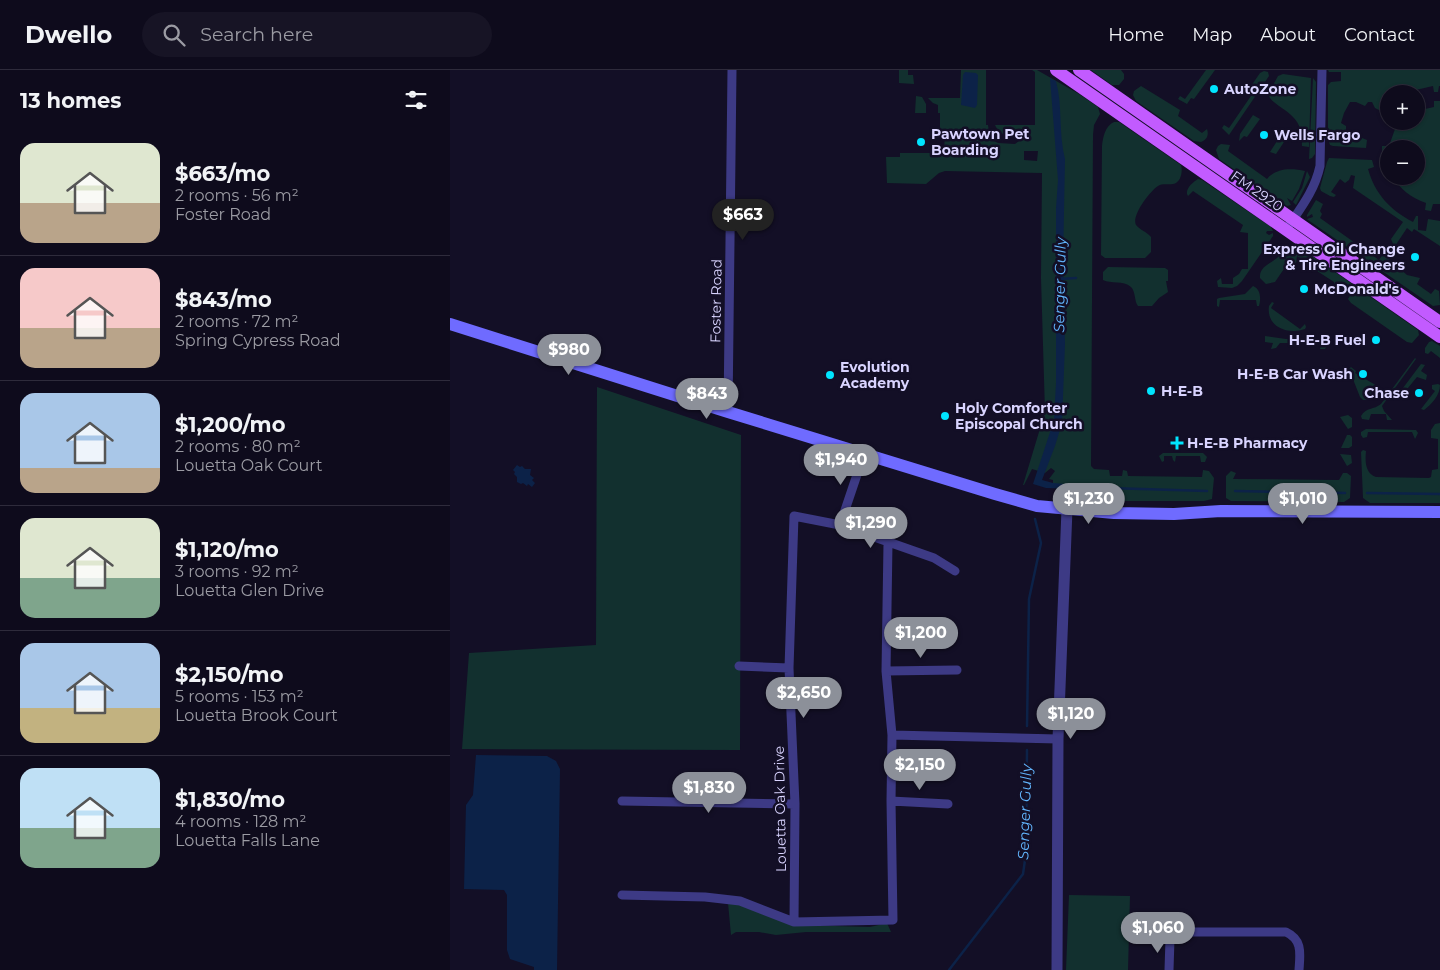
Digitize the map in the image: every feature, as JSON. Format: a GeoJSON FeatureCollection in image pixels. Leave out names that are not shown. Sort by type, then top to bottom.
{"type":"FeatureCollection","features":[{"type":"Feature","properties":{"kind":"main road","name":"FM 2920"},"geometry":{"type":"LineString","coordinates":[[1056,70],[1094,88],[1294,219],[1440,322]]}},
{"type":"Feature","properties":{"kind":"main road","name":"FM 2920"},"geometry":{"type":"LineString","coordinates":[[1079,70],[1094,88],[1287,230],[1440,337]]}},
{"type":"Feature","properties":{"kind":"main road"},"geometry":{"type":"LineString","coordinates":[[450,324],[728,412],[1037,506],[1114,513],[1174,514],[1221,511],[1440,512]]}},
{"type":"Feature","properties":{"kind":"street","name":"Foster Road"},"geometry":{"type":"LineString","coordinates":[[728,412],[732,70]]}},
{"type":"Feature","properties":{"kind":"street"},"geometry":{"type":"LineString","coordinates":[[1287,230],[1311,193],[1317,180],[1320,166],[1322,70]]}},
{"type":"Feature","properties":{"kind":"street"},"geometry":{"type":"LineString","coordinates":[[864,454],[840,525],[934,558],[954,571]]}},
{"type":"Feature","properties":{"kind":"street"},"geometry":{"type":"LineString","coordinates":[[1057,970],[1058,739],[1067,509]]}},
{"type":"Feature","properties":{"kind":"street","name":"Louetta Oak Drive"},"geometry":{"type":"LineString","coordinates":[[794,922],[795,804],[789,668],[794,516],[840,525]]}},
{"type":"Feature","properties":{"kind":"street"},"geometry":{"type":"LineString","coordinates":[[622,895],[705,897],[740,900],[794,922],[893,920],[892,735],[886,671],[888,543]]}},
{"type":"Feature","properties":{"kind":"street"},"geometry":{"type":"LineString","coordinates":[[739,666],[789,668]]}},
{"type":"Feature","properties":{"kind":"street"},"geometry":{"type":"LineString","coordinates":[[886,671],[957,670]]}},
{"type":"Feature","properties":{"kind":"street"},"geometry":{"type":"LineString","coordinates":[[892,735],[1058,739]]}},
{"type":"Feature","properties":{"kind":"street"},"geometry":{"type":"LineString","coordinates":[[622,801],[795,804]]}},
{"type":"Feature","properties":{"kind":"street"},"geometry":{"type":"LineString","coordinates":[[891,801],[948,804]]}},
{"type":"Feature","properties":{"kind":"street"},"geometry":{"type":"LineString","coordinates":[[1169,970],[1170,939],[1182,932],[1286,932],[1297,940],[1299,946],[1299,970]]}},
{"type":"Feature","properties":{"kind":"green space"},"geometry":{"type":"Polygon","coordinates":[[[899,70],[908,70],[908,75],[913,75],[914,84],[899,83],[899,70]]]}},
{"type":"Feature","properties":{"kind":"green space"},"geometry":{"type":"Polygon","coordinates":[[[961,70],[986,70],[986,125],[988,125],[990,139],[998,143],[1015,144],[1023,138],[1003,134],[995,125],[1035,125],[1035,72],[1032,70],[1037,70],[1098,107],[1100,114],[1094,125],[1093,135],[1091,466],[1094,469],[1109,470],[1110,476],[1122,476],[1123,470],[1127,471],[1128,476],[1202,477],[1203,470],[1209,471],[1214,478],[1212,499],[1204,501],[1119,501],[1058,495],[1057,489],[1053,486],[1053,480],[1049,479],[1055,471],[1051,468],[1045,473],[1032,469],[1023,485],[1045,412],[1041,278],[1042,173],[945,171],[939,173],[926,184],[887,183],[886,157],[900,157],[900,153],[944,153],[945,132],[940,132],[938,105],[928,98],[960,98],[961,70]],[[1024,151],[1024,160],[1037,161],[1038,151],[1024,151]]]}},
{"type":"Feature","properties":{"kind":"green space"},"geometry":{"type":"Polygon","coordinates":[[[1091,70],[1121,70],[1124,74],[1124,79],[1119,85],[1112,85],[1091,70]]]}},
{"type":"Feature","properties":{"kind":"green space"},"geometry":{"type":"Polygon","coordinates":[[[1206,70],[1215,70],[1194,99],[1191,98],[1187,104],[1178,99],[1180,96],[1185,99],[1206,70]]]}},
{"type":"Feature","properties":{"kind":"green space"},"geometry":{"type":"Polygon","coordinates":[[[1328,70],[1440,70],[1440,86],[1438,92],[1434,92],[1433,86],[1425,88],[1425,85],[1380,85],[1380,110],[1375,108],[1372,102],[1368,102],[1365,106],[1356,102],[1350,102],[1341,123],[1346,126],[1346,131],[1356,140],[1362,138],[1367,140],[1366,148],[1333,146],[1330,145],[1328,139],[1328,85],[1331,82],[1341,81],[1341,72],[1329,72],[1328,70]]]}},
{"type":"Feature","properties":{"kind":"green space"},"geometry":{"type":"Polygon","coordinates":[[[1268,72],[1269,76],[1229,135],[1222,128],[1224,125],[1229,128],[1253,93],[1249,89],[1260,73],[1268,72]]]}},
{"type":"Feature","properties":{"kind":"green space"},"geometry":{"type":"Polygon","coordinates":[[[1283,74],[1311,78],[1309,147],[1302,146],[1301,132],[1294,118],[1272,101],[1268,94],[1278,76],[1283,74]]]}},
{"type":"Feature","properties":{"kind":"green space"},"geometry":{"type":"Polygon","coordinates":[[[1313,78],[1316,82],[1315,154],[1309,159],[1313,78]]]}},
{"type":"Feature","properties":{"kind":"green space"},"geometry":{"type":"Polygon","coordinates":[[[1141,86],[1180,110],[1178,116],[1202,133],[1207,129],[1208,135],[1206,139],[1201,142],[1194,141],[1136,101],[1133,95],[1134,91],[1141,86]]]}},
{"type":"Feature","properties":{"kind":"green space"},"geometry":{"type":"Polygon","coordinates":[[[916,96],[922,97],[926,104],[926,113],[915,113],[916,96]]]}},
{"type":"Feature","properties":{"kind":"green space"},"geometry":{"type":"Polygon","coordinates":[[[1434,101],[1440,101],[1440,204],[1433,204],[1431,211],[1425,210],[1426,203],[1406,192],[1399,185],[1425,185],[1425,140],[1391,140],[1395,130],[1425,130],[1425,109],[1434,107],[1434,101]]]}},
{"type":"Feature","properties":{"kind":"green space"},"geometry":{"type":"Polygon","coordinates":[[[1253,115],[1260,119],[1247,137],[1244,136],[1239,141],[1240,134],[1253,115]]]}},
{"type":"Feature","properties":{"kind":"green space"},"geometry":{"type":"Polygon","coordinates":[[[1114,122],[1119,122],[1181,165],[1180,179],[1176,183],[1163,184],[1155,189],[1146,198],[1136,216],[1136,225],[1151,237],[1151,252],[1145,258],[1105,258],[1101,255],[1102,146],[1107,129],[1114,122]]]}},
{"type":"Feature","properties":{"kind":"green space"},"geometry":{"type":"Polygon","coordinates":[[[1279,138],[1284,142],[1276,154],[1270,152],[1279,138]]]}},
{"type":"Feature","properties":{"kind":"green space"},"geometry":{"type":"Polygon","coordinates":[[[1221,144],[1230,145],[1228,151],[1267,179],[1279,171],[1294,169],[1305,171],[1299,189],[1292,201],[1287,198],[1291,205],[1287,206],[1219,159],[1216,150],[1221,144]]]}},
{"type":"Feature","properties":{"kind":"green space"},"geometry":{"type":"Polygon","coordinates":[[[1329,158],[1372,160],[1374,167],[1368,169],[1379,194],[1390,207],[1413,222],[1416,216],[1418,216],[1418,230],[1426,231],[1428,219],[1440,221],[1440,246],[1414,229],[1412,232],[1407,228],[1393,249],[1397,253],[1391,250],[1393,244],[1391,239],[1403,222],[1353,188],[1355,176],[1351,175],[1345,183],[1340,179],[1331,192],[1336,195],[1334,197],[1321,191],[1320,188],[1329,158]]]}},
{"type":"Feature","properties":{"kind":"green space"},"geometry":{"type":"Polygon","coordinates":[[[1307,171],[1310,177],[1296,205],[1293,202],[1302,188],[1307,171]]]}},
{"type":"Feature","properties":{"kind":"green space"},"geometry":{"type":"Polygon","coordinates":[[[1198,179],[1271,227],[1273,231],[1267,231],[1266,233],[1269,235],[1273,233],[1273,236],[1242,281],[1232,288],[1218,287],[1217,281],[1221,278],[1222,284],[1233,284],[1233,278],[1242,269],[1248,269],[1248,233],[1240,232],[1243,225],[1193,191],[1188,196],[1189,187],[1198,179]]]}},
{"type":"Feature","properties":{"kind":"green space"},"geometry":{"type":"Polygon","coordinates":[[[1316,200],[1323,204],[1320,218],[1379,260],[1383,254],[1407,275],[1420,278],[1417,284],[1431,294],[1435,289],[1439,291],[1440,305],[1433,306],[1308,220],[1313,217],[1312,214],[1307,217],[1307,215],[1316,200]]]}},
{"type":"Feature","properties":{"kind":"green space"},"geometry":{"type":"Polygon","coordinates":[[[1291,244],[1290,250],[1294,249],[1293,244],[1295,244],[1418,330],[1419,335],[1412,343],[1407,342],[1351,303],[1348,299],[1351,294],[1339,286],[1334,289],[1334,282],[1311,267],[1309,272],[1307,270],[1308,264],[1297,256],[1296,263],[1290,260],[1275,282],[1266,284],[1260,278],[1261,271],[1291,244]]]}},
{"type":"Feature","properties":{"kind":"green space"},"geometry":{"type":"Polygon","coordinates":[[[1108,267],[1165,268],[1168,270],[1168,281],[1166,281],[1168,292],[1152,306],[1138,306],[1131,287],[1103,280],[1103,272],[1108,267]]]}},
{"type":"Feature","properties":{"kind":"green space"},"geometry":{"type":"Polygon","coordinates":[[[1253,286],[1259,292],[1259,306],[1257,306],[1256,300],[1220,300],[1219,307],[1217,306],[1217,299],[1245,294],[1253,286]]]}},
{"type":"Feature","properties":{"kind":"green space"},"geometry":{"type":"Polygon","coordinates":[[[1272,302],[1274,303],[1271,308],[1300,329],[1305,324],[1305,329],[1292,331],[1279,328],[1271,319],[1269,313],[1269,306],[1272,302]]]}},
{"type":"Feature","properties":{"kind":"green space"},"geometry":{"type":"Polygon","coordinates":[[[1265,336],[1286,339],[1321,339],[1325,340],[1327,346],[1325,349],[1320,349],[1321,345],[1319,343],[1280,343],[1276,348],[1271,349],[1273,343],[1265,342],[1265,336]]]}},
{"type":"Feature","properties":{"kind":"green space"},"geometry":{"type":"Polygon","coordinates":[[[1432,341],[1440,346],[1440,358],[1431,351],[1428,354],[1425,353],[1425,348],[1432,341]]]}},
{"type":"Feature","properties":{"kind":"green space"},"geometry":{"type":"Polygon","coordinates":[[[1415,358],[1382,406],[1392,420],[1387,420],[1386,414],[1371,414],[1369,420],[1362,419],[1361,416],[1365,411],[1381,404],[1415,358]]]}},
{"type":"Feature","properties":{"kind":"green space"},"geometry":{"type":"Polygon","coordinates":[[[1421,364],[1425,365],[1421,371],[1427,375],[1426,380],[1417,377],[1403,394],[1403,388],[1421,364]]]}},
{"type":"Feature","properties":{"kind":"green space"},"geometry":{"type":"Polygon","coordinates":[[[1351,367],[1356,371],[1355,373],[1379,387],[1379,392],[1372,400],[1363,400],[1360,397],[1349,369],[1351,367]]]}},
{"type":"Feature","properties":{"kind":"green space"},"geometry":{"type":"Polygon","coordinates":[[[1438,384],[1440,389],[1435,399],[1424,410],[1421,409],[1435,391],[1432,389],[1432,385],[1438,384]]]}},
{"type":"Feature","properties":{"kind":"green space"},"geometry":{"type":"Polygon","coordinates":[[[597,387],[741,435],[740,750],[462,749],[469,653],[596,645],[597,387]]]}},
{"type":"Feature","properties":{"kind":"green space"},"geometry":{"type":"Polygon","coordinates":[[[1348,415],[1352,418],[1352,427],[1348,429],[1340,417],[1348,415]]]}},
{"type":"Feature","properties":{"kind":"green space"},"geometry":{"type":"Polygon","coordinates":[[[1440,423],[1440,503],[1370,503],[1363,498],[1361,452],[1363,450],[1366,451],[1368,470],[1376,477],[1429,478],[1431,477],[1432,470],[1438,469],[1438,439],[1431,438],[1431,430],[1435,424],[1440,423]]]}},
{"type":"Feature","properties":{"kind":"green space"},"geometry":{"type":"Polygon","coordinates":[[[1366,429],[1416,430],[1418,433],[1415,439],[1412,432],[1368,432],[1367,437],[1363,438],[1361,432],[1366,429]]]}},
{"type":"Feature","properties":{"kind":"green space"},"geometry":{"type":"Polygon","coordinates":[[[1347,435],[1352,437],[1352,446],[1341,448],[1347,435]]]}},
{"type":"Feature","properties":{"kind":"green space"},"geometry":{"type":"Polygon","coordinates":[[[1163,453],[1203,453],[1207,457],[1205,462],[1201,462],[1200,456],[1176,456],[1175,462],[1172,456],[1164,456],[1164,461],[1162,462],[1159,456],[1163,453]]]}},
{"type":"Feature","properties":{"kind":"green space"},"geometry":{"type":"Polygon","coordinates":[[[1340,454],[1351,455],[1352,463],[1347,466],[1340,454]]]}},
{"type":"Feature","properties":{"kind":"green space"},"geometry":{"type":"Polygon","coordinates":[[[1231,471],[1236,473],[1233,479],[1339,480],[1343,473],[1347,473],[1351,476],[1350,498],[1344,502],[1231,501],[1226,498],[1226,476],[1231,471]]]}},
{"type":"Feature","properties":{"kind":"green space"},"geometry":{"type":"Polygon","coordinates":[[[1069,895],[1130,896],[1128,970],[1066,970],[1069,895]]]}},
{"type":"Feature","properties":{"kind":"green space"},"geometry":{"type":"Polygon","coordinates":[[[728,903],[742,905],[799,925],[870,927],[887,923],[891,932],[806,932],[776,935],[759,932],[736,932],[731,935],[728,903]]]}},
{"type":"Feature","properties":{"kind":"water"},"geometry":{"type":"Polygon","coordinates":[[[965,72],[978,75],[977,105],[975,108],[961,105],[963,75],[965,72]]]}},
{"type":"Feature","properties":{"kind":"water"},"geometry":{"type":"Polygon","coordinates":[[[1050,78],[1056,81],[1058,91],[1065,159],[1063,265],[1065,344],[1062,423],[1042,480],[1078,485],[1078,489],[1046,488],[1033,484],[1054,420],[1056,383],[1056,208],[1058,180],[1050,78]]]}},
{"type":"Feature","properties":{"kind":"water"},"geometry":{"type":"Polygon","coordinates":[[[517,465],[525,469],[531,469],[530,475],[534,478],[532,480],[535,483],[532,487],[528,484],[527,486],[517,482],[517,477],[513,470],[517,465]]]}},
{"type":"Feature","properties":{"kind":"water"},"geometry":{"type":"Polygon","coordinates":[[[476,755],[547,756],[556,761],[560,769],[557,970],[534,970],[534,967],[510,959],[507,950],[507,895],[504,890],[464,889],[466,805],[473,795],[476,755]]]}},
{"type":"Feature","properties":{"kind":"waterway"},"geometry":{"type":"LineString","coordinates":[[1060,279],[1076,278]]}},
{"type":"Feature","properties":{"kind":"waterway"},"geometry":{"type":"LineString","coordinates":[[1076,487],[1207,491]]}},
{"type":"Feature","properties":{"kind":"waterway"},"geometry":{"type":"LineString","coordinates":[[1235,491],[1345,493]]}},
{"type":"Feature","properties":{"kind":"waterway"},"geometry":{"type":"LineString","coordinates":[[1367,493],[1440,494]]}},
{"type":"Feature","properties":{"kind":"waterway","name":"Senger Gully"},"geometry":{"type":"LineString","coordinates":[[1027,726],[1029,599],[1041,543],[1035,519]]}},
{"type":"Feature","properties":{"kind":"waterway","name":"Senger Gully"},"geometry":{"type":"LineString","coordinates":[[949,970],[1023,874],[1026,853],[1027,750]]}},
{"type":"Feature","properties":{"kind":"place","name":"AutoZone"},"geometry":{"type":"Point","coordinates":[1214,89]}},
{"type":"Feature","properties":{"kind":"place","name":"Wells Fargo"},"geometry":{"type":"Point","coordinates":[1264,135]}},
{"type":"Feature","properties":{"kind":"place","name":"Pawtown Pet Boarding"},"geometry":{"type":"Point","coordinates":[921,142]}},
{"type":"Feature","properties":{"kind":"place","name":"Express Oil Change & Tire Engineers"},"geometry":{"type":"Point","coordinates":[1415,257]}},
{"type":"Feature","properties":{"kind":"place","name":"McDonald's"},"geometry":{"type":"Point","coordinates":[1304,289]}},
{"type":"Feature","properties":{"kind":"place","name":"H-E-B Fuel"},"geometry":{"type":"Point","coordinates":[1376,340]}},
{"type":"Feature","properties":{"kind":"place","name":"H-E-B Car Wash"},"geometry":{"type":"Point","coordinates":[1363,374]}},
{"type":"Feature","properties":{"kind":"place","name":"Evolution Academy"},"geometry":{"type":"Point","coordinates":[830,375]}},
{"type":"Feature","properties":{"kind":"place","name":"H-E-B"},"geometry":{"type":"Point","coordinates":[1151,391]}},
{"type":"Feature","properties":{"kind":"place","name":"Chase"},"geometry":{"type":"Point","coordinates":[1419,393]}},
{"type":"Feature","properties":{"kind":"place","name":"Holy Comforter Episcopal Church"},"geometry":{"type":"Point","coordinates":[945,416]}},
{"type":"Feature","properties":{"kind":"place","name":"H-E-B Pharmacy"},"geometry":{"type":"Point","coordinates":[1177,443]}}]}
